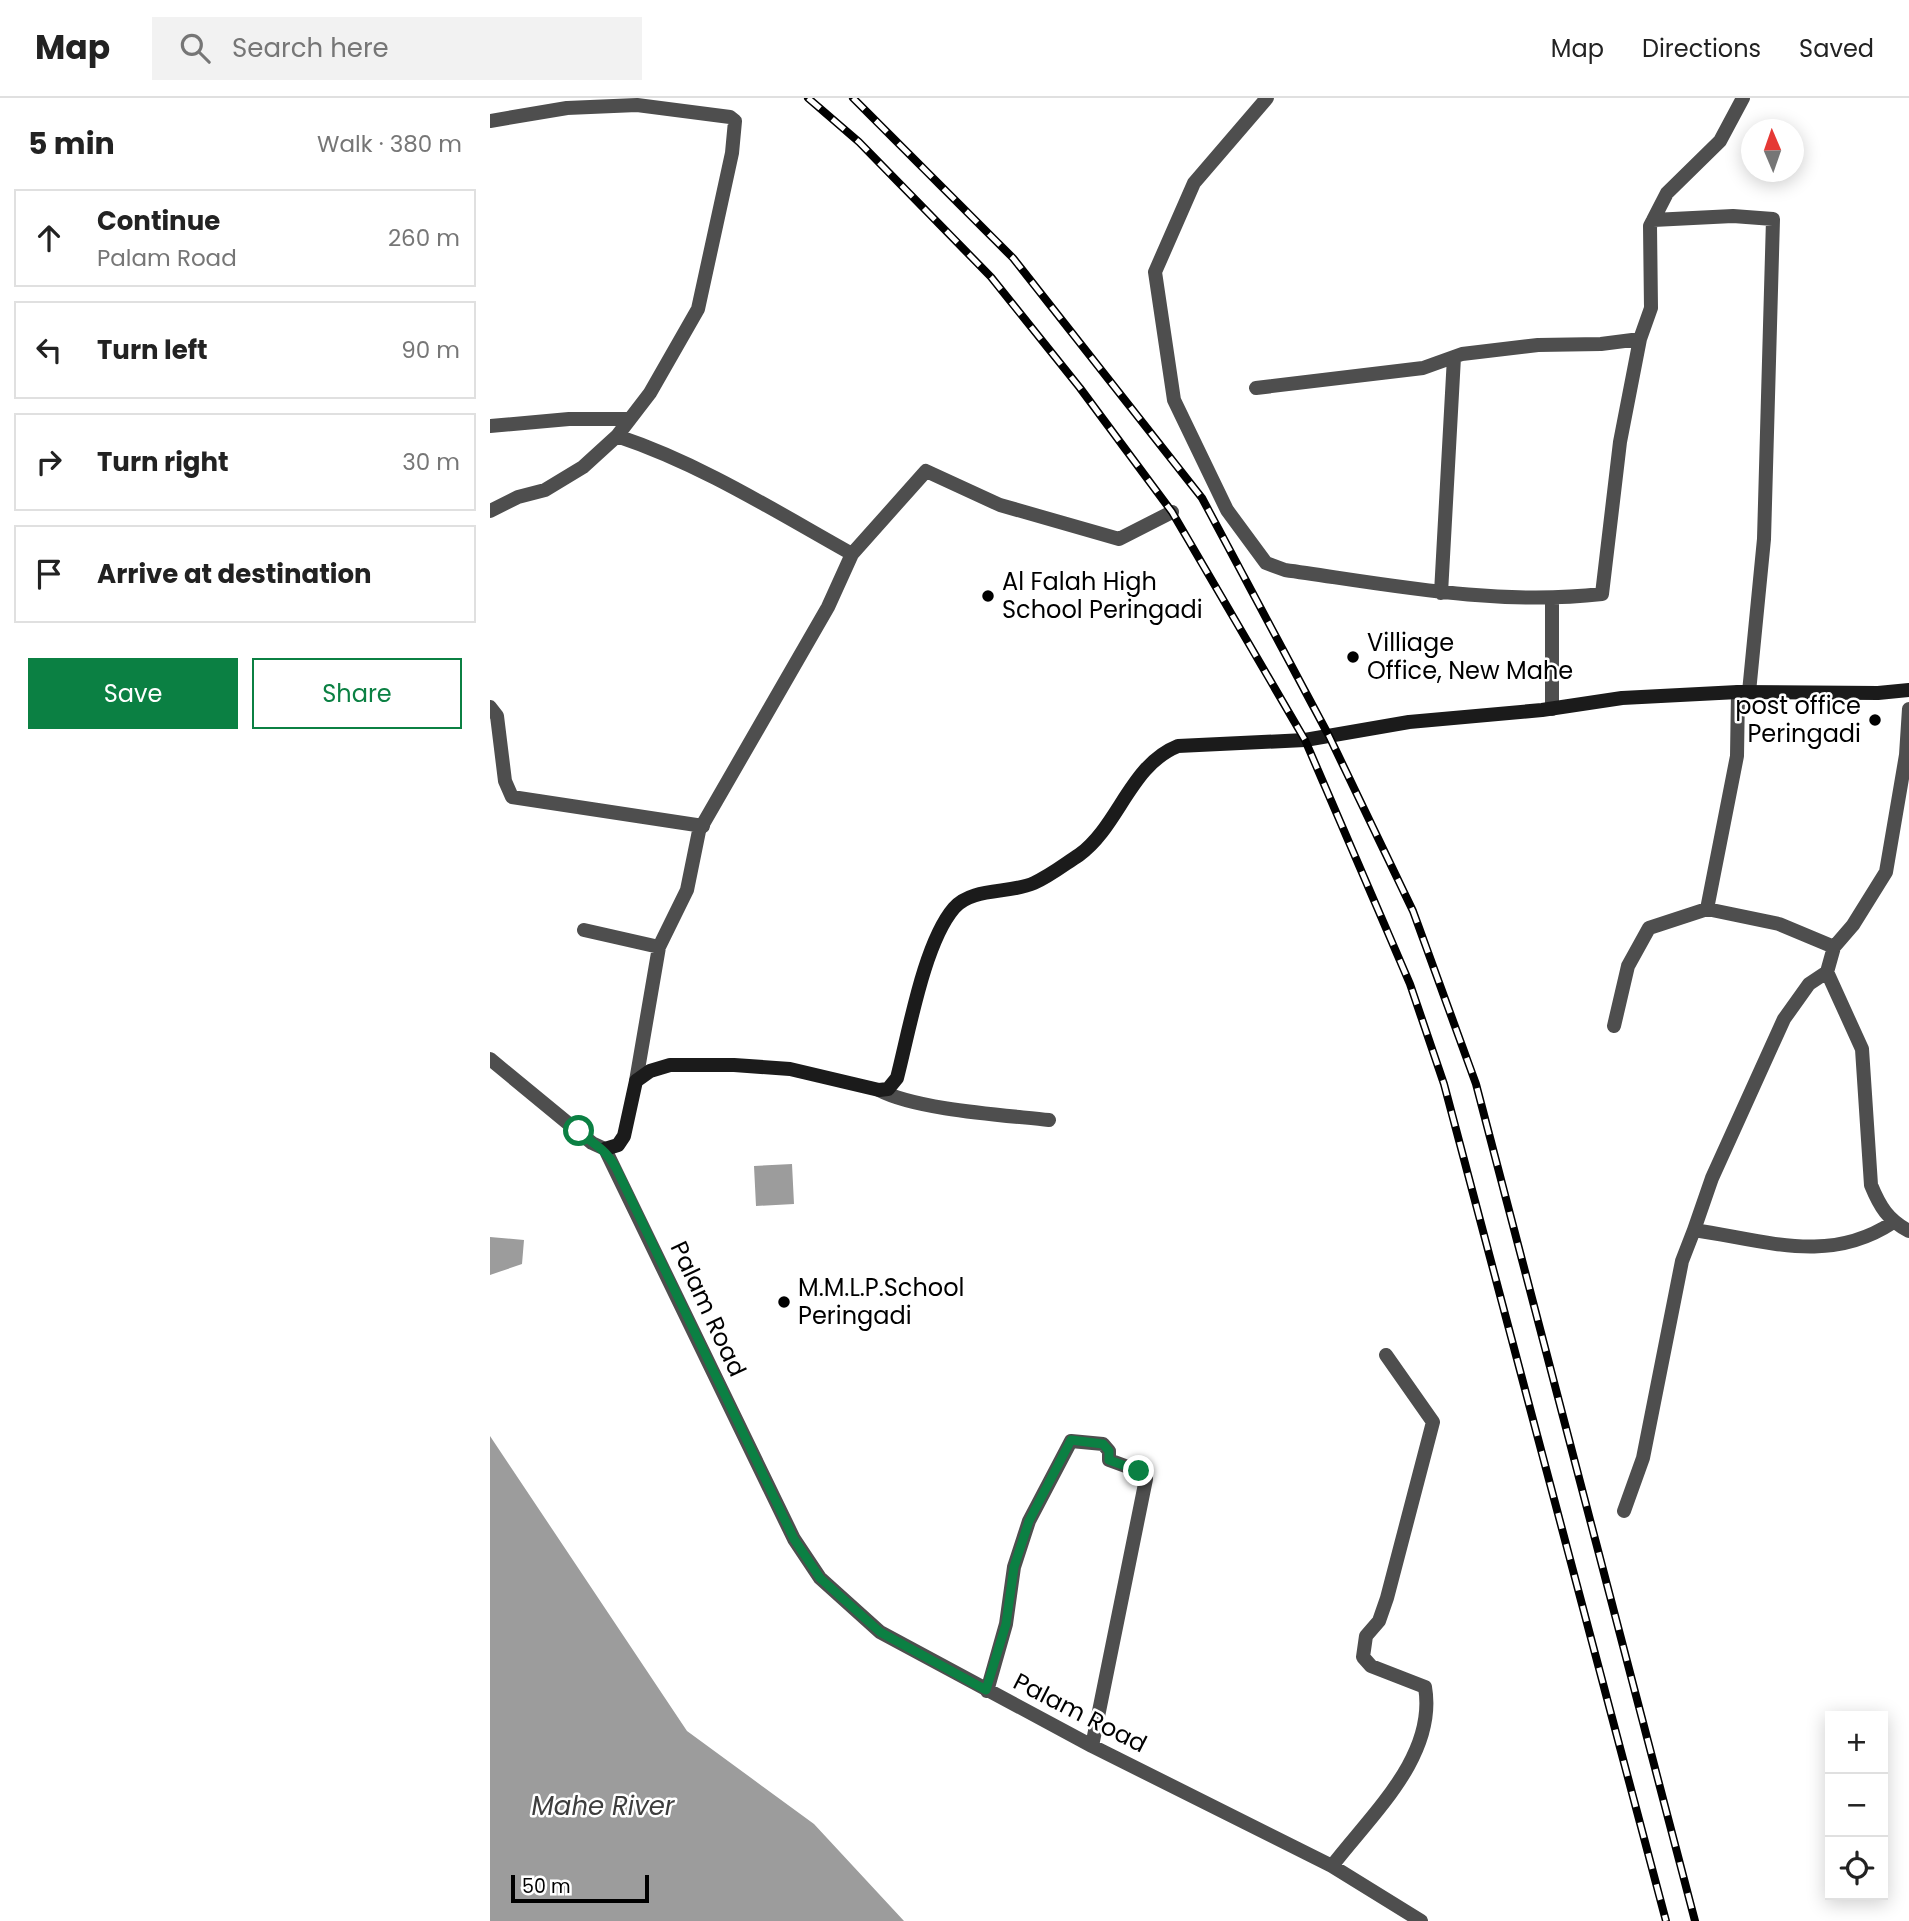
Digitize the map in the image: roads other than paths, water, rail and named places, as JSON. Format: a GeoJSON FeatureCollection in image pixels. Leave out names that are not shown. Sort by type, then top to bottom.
{"type":"FeatureCollection","features":[{"type":"Feature","properties":{"kind":"main road"},"geometry":{"type":"LineString","coordinates":[[605,1149],[618,1145],[624,1136],[636,1081],[650,1071],[670,1065],[734,1065],[790,1069],[879,1090],[888,1088],[897,1078],[934,945],[956,906],[969,897],[1015,890],[1035,883],[1082,852],[1162,752],[1192,744],[1305,740],[1409,723],[1552,709],[1622,698],[1744,692],[1878,693],[1909,690]]}},
{"type":"Feature","properties":{"kind":"street"},"geometry":{"type":"LineString","coordinates":[[1267,98],[1194,183],[1155,272],[1174,400],[1227,510],[1266,564],[1285,570],[1441,593],[1552,600],[1602,594],[1620,442],[1640,339],[1651,308],[1650,226],[1667,193],[1720,141],[1743,98]]}},
{"type":"Feature","properties":{"kind":"street"},"geometry":{"type":"LineString","coordinates":[[490,121],[567,108],[637,105],[730,117],[735,121],[732,153],[698,309],[650,393],[617,436],[583,467],[545,490],[518,497],[490,511]]}},
{"type":"Feature","properties":{"kind":"street"},"geometry":{"type":"LineString","coordinates":[[1654,219],[1733,216],[1773,219],[1764,539],[1737,756],[1707,909]]}},
{"type":"Feature","properties":{"kind":"street"},"geometry":{"type":"LineString","coordinates":[[1256,388],[1423,368],[1454,357],[1538,345],[1601,344],[1640,339]]}},
{"type":"Feature","properties":{"kind":"street"},"geometry":{"type":"LineString","coordinates":[[1441,593],[1454,357]]}},
{"type":"Feature","properties":{"kind":"street"},"geometry":{"type":"LineString","coordinates":[[490,426],[569,419],[630,419]]}},
{"type":"Feature","properties":{"kind":"street"},"geometry":{"type":"LineString","coordinates":[[617,436],[659,450],[707,473],[852,554]]}},
{"type":"Feature","properties":{"kind":"street"},"geometry":{"type":"LineString","coordinates":[[636,1081],[659,947],[687,890],[703,826],[828,607],[852,554],[926,471],[1000,505],[1119,538],[1172,512]]}},
{"type":"Feature","properties":{"kind":"street"},"geometry":{"type":"LineString","coordinates":[[1552,600],[1552,709]]}},
{"type":"Feature","properties":{"kind":"street"},"geometry":{"type":"LineString","coordinates":[[490,707],[497,716],[505,781],[512,797],[703,826]]}},
{"type":"Feature","properties":{"kind":"street"},"geometry":{"type":"LineString","coordinates":[[1909,709],[1906,755],[1886,872],[1853,925],[1833,947],[1827,972],[1862,1049],[1871,1185],[1892,1223],[1909,1231]]}},
{"type":"Feature","properties":{"kind":"street"},"geometry":{"type":"LineString","coordinates":[[1614,1026],[1628,966],[1649,928],[1707,909],[1779,924],[1833,947]]}},
{"type":"Feature","properties":{"kind":"street"},"geometry":{"type":"LineString","coordinates":[[584,930],[659,947]]}},
{"type":"Feature","properties":{"kind":"street"},"geometry":{"type":"LineString","coordinates":[[1624,1511],[1643,1458],[1682,1261],[1712,1178],[1784,1019],[1809,984],[1827,972]]}},
{"type":"Feature","properties":{"kind":"street"},"geometry":{"type":"LineString","coordinates":[[490,1059],[592,1143],[605,1149]]}},
{"type":"Feature","properties":{"kind":"street"},"geometry":{"type":"LineString","coordinates":[[879,1090],[893,1097],[977,1112],[1049,1120]]}},
{"type":"Feature","properties":{"kind":"street","name":"Palam Road"},"geometry":{"type":"LineString","coordinates":[[605,1149],[794,1539],[820,1578],[880,1632],[1092,1746],[1332,1866],[1421,1921]]}},
{"type":"Feature","properties":{"kind":"street"},"geometry":{"type":"LineString","coordinates":[[1694,1230],[1779,1244],[1830,1248],[1869,1238],[1892,1223]]}},
{"type":"Feature","properties":{"kind":"street"},"geometry":{"type":"LineString","coordinates":[[1332,1866],[1411,1764],[1428,1703],[1425,1686],[1370,1666],[1363,1657],[1366,1636],[1379,1621],[1387,1598],[1433,1422],[1386,1355]]}},
{"type":"Feature","properties":{"kind":"street"},"geometry":{"type":"LineString","coordinates":[[986,1690],[1006,1624],[1014,1567],[1029,1521],[1071,1440],[1103,1444],[1109,1451],[1109,1460],[1139,1471],[1146,1479],[1092,1746]]}},
{"type":"Feature","properties":{"kind":"water"},"geometry":{"type":"Polygon","coordinates":[[[792,1164],[794,1204],[756,1206],[754,1166],[792,1164]]]}},
{"type":"Feature","properties":{"kind":"water"},"geometry":{"type":"Polygon","coordinates":[[[490,1237],[524,1240],[522,1264],[490,1275],[490,1237]]]}},
{"type":"Feature","properties":{"kind":"water","name":"Mahe River"},"geometry":{"type":"Polygon","coordinates":[[[490,1436],[687,1731],[814,1824],[904,1921],[490,1921],[490,1436]]]}},
{"type":"Feature","properties":{"kind":"railway"},"geometry":{"type":"LineString","coordinates":[[808,98],[859,142],[991,277],[1080,388],[1172,512],[1305,740],[1410,984],[1444,1084],[1666,1921]]}},
{"type":"Feature","properties":{"kind":"railway"},"geometry":{"type":"LineString","coordinates":[[853,98],[1013,258],[1202,498],[1329,736],[1413,911],[1476,1084],[1695,1921]]}},
{"type":"Feature","properties":{"kind":"place","name":"Al Falah High School Peringadi"},"geometry":{"type":"Point","coordinates":[988,596]}},
{"type":"Feature","properties":{"kind":"place","name":"Villiage Office, New Mahe"},"geometry":{"type":"Point","coordinates":[1353,657]}},
{"type":"Feature","properties":{"kind":"place","name":"post office Peringadi"},"geometry":{"type":"Point","coordinates":[1875,720]}},
{"type":"Feature","properties":{"kind":"place","name":"M.M.L.P.School Peringadi"},"geometry":{"type":"Point","coordinates":[784,1302]}}]}
